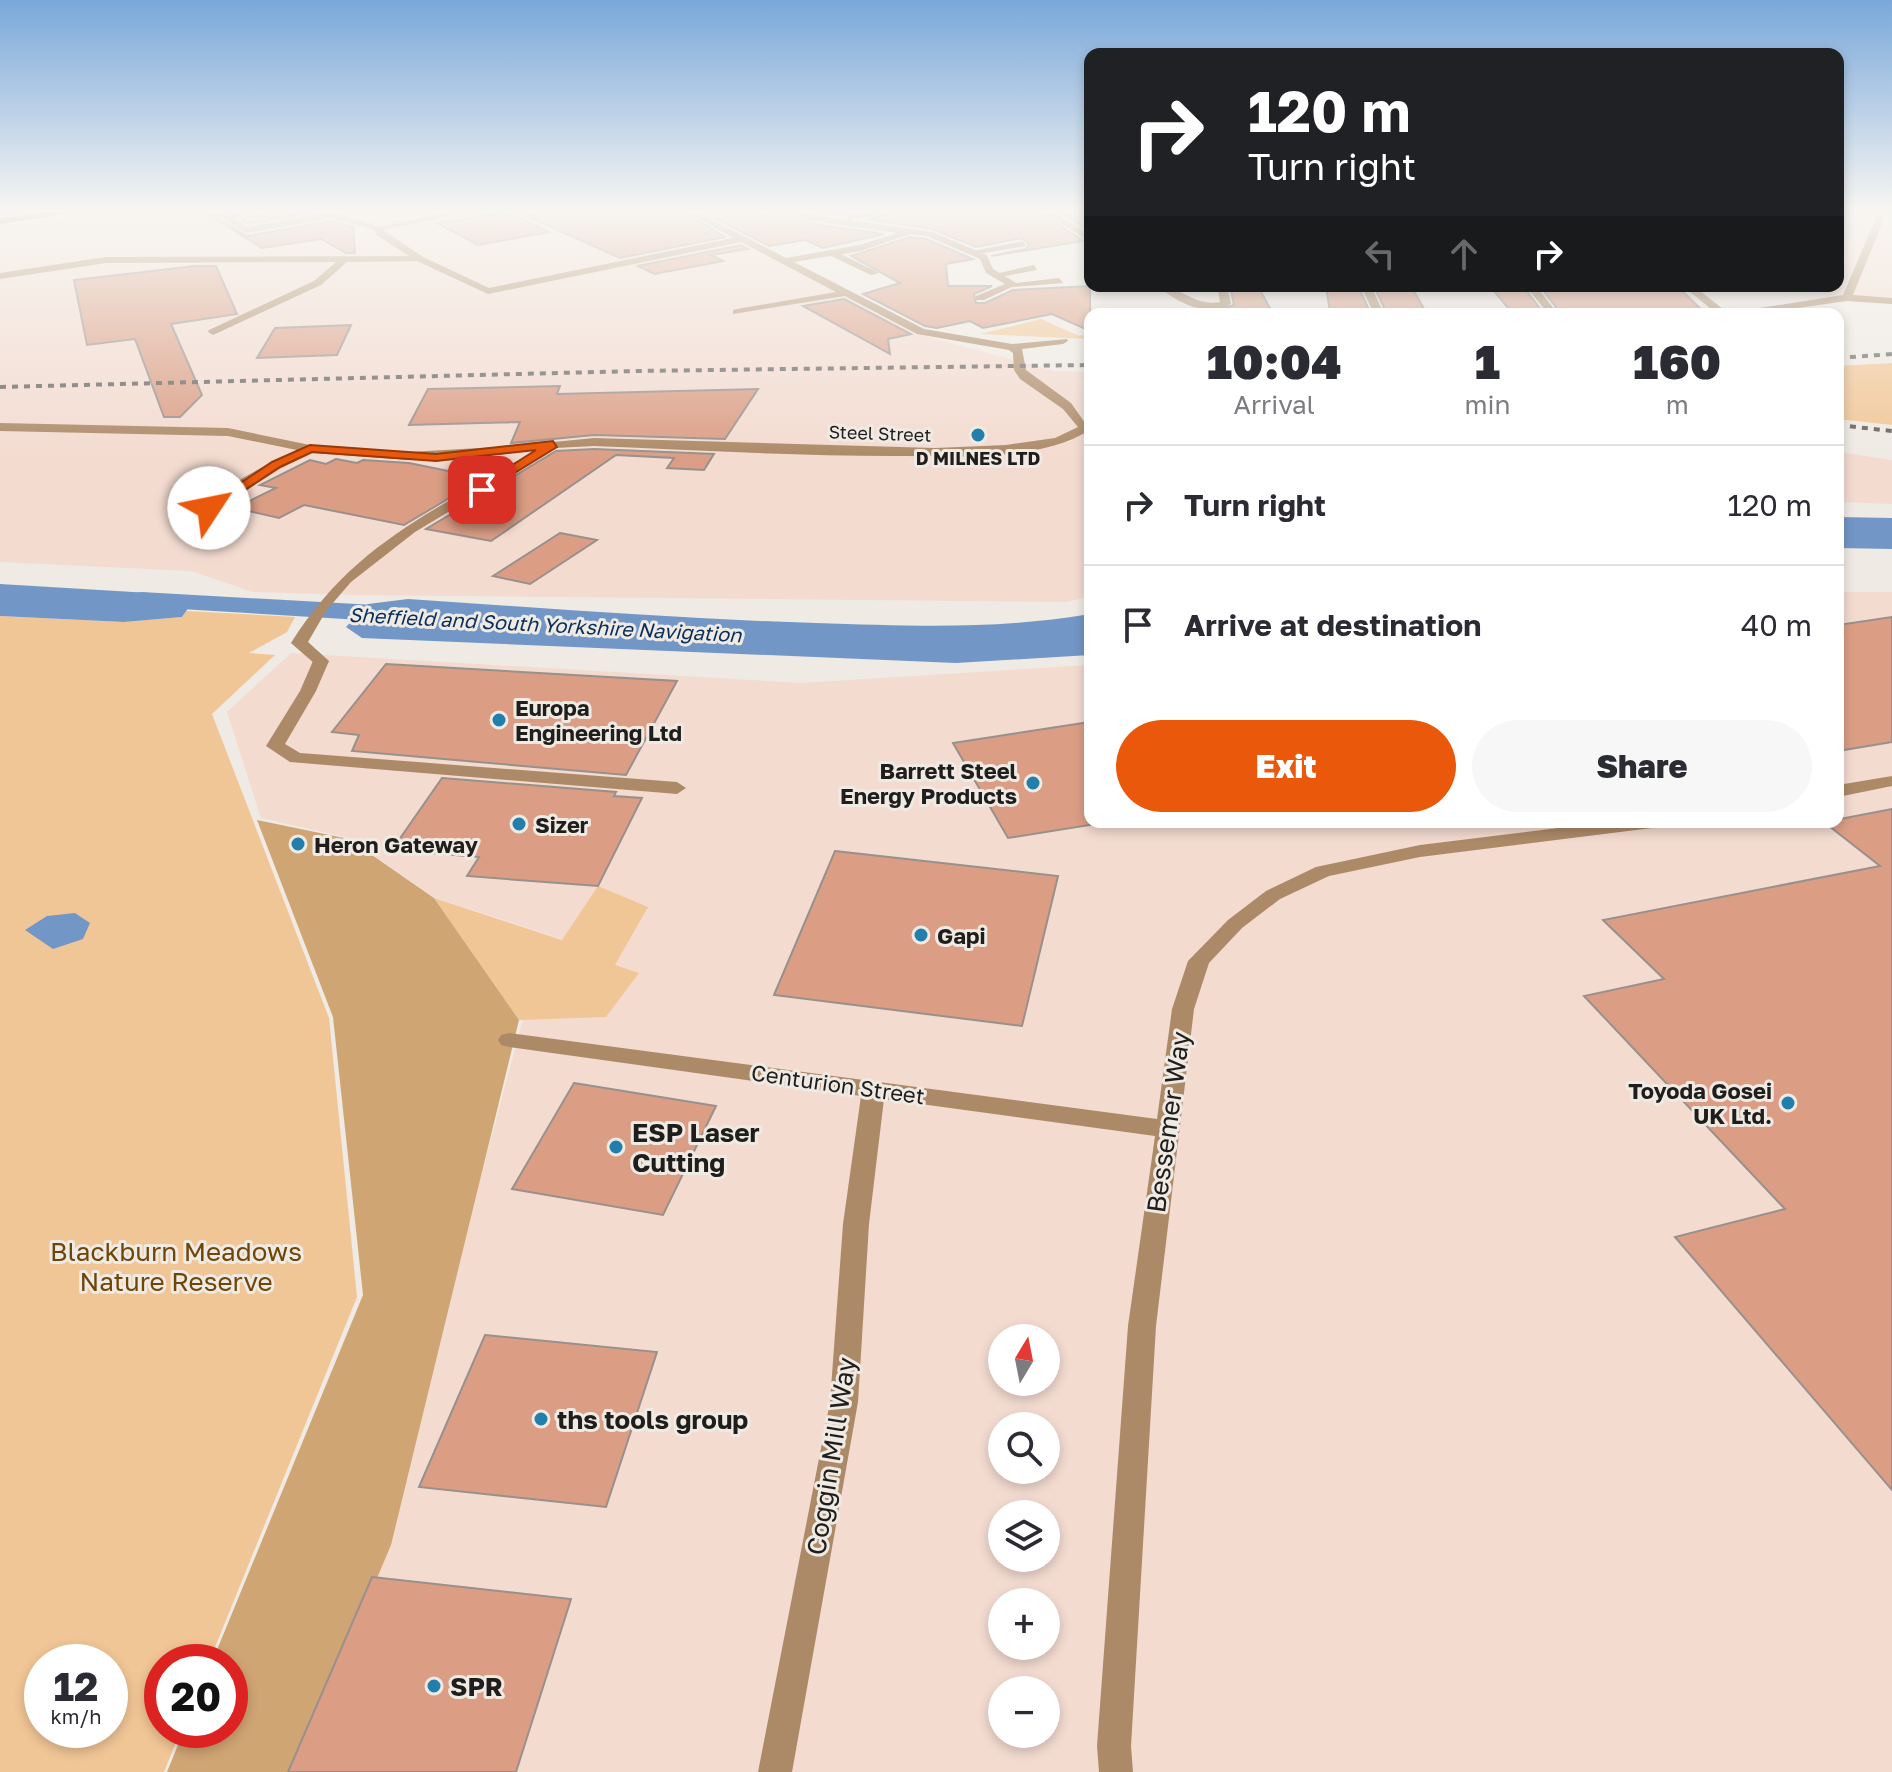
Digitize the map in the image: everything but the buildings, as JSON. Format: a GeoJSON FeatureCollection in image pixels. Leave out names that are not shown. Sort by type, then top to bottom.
{"type":"FeatureCollection","features":[{"type":"Feature","properties":{"kind":"street"},"geometry":{"type":"LineString","coordinates":[[213,332],[263,306],[297,294]]}},
{"type":"Feature","properties":{"kind":"street"},"geometry":{"type":"LineString","coordinates":[[737,312],[842,294]]}},
{"type":"Feature","properties":{"kind":"street"},"geometry":{"type":"LineString","coordinates":[[847,294],[921,332],[1012,347],[1063,341]]}},
{"type":"Feature","properties":{"kind":"street"},"geometry":{"type":"LineString","coordinates":[[980,298],[990,294]]}},
{"type":"Feature","properties":{"kind":"street"},"geometry":{"type":"LineString","coordinates":[[1175,294],[1193,305],[1213,307],[1226,304],[1224,294]]}},
{"type":"Feature","properties":{"kind":"street"},"geometry":{"type":"LineString","coordinates":[[1698,294],[1716,308]]}},
{"type":"Feature","properties":{"kind":"street"},"geometry":{"type":"LineString","coordinates":[[1847,298],[1849,294]]}},
{"type":"Feature","properties":{"kind":"street"},"geometry":{"type":"LineString","coordinates":[[1775,308],[1847,298],[1892,301]]}},
{"type":"Feature","properties":{"kind":"street","name":"Steel Street"},"geometry":{"type":"LineString","coordinates":[[1012,347],[1019,352],[1020,370],[1024,377],[1078,417],[1084,426]]}},
{"type":"Feature","properties":{"kind":"street"},"geometry":{"type":"LineString","coordinates":[[0,427],[217,431],[253,435],[310,449],[436,458],[553,445]]}},
{"type":"Feature","properties":{"kind":"street","name":"Steel Street"},"geometry":{"type":"LineString","coordinates":[[553,445],[619,443],[966,453],[1053,444],[1084,430]]}},
{"type":"Feature","properties":{"kind":"street"},"geometry":{"type":"LineString","coordinates":[[553,445],[387,545],[311,617],[299,643],[321,661],[308,691],[275,746],[296,758],[677,788]]}},
{"type":"Feature","properties":{"kind":"street"},"geometry":{"type":"LineString","coordinates":[[225,524],[204,520],[209,508],[276,465],[310,449]]}},
{"type":"Feature","properties":{"kind":"street"},"geometry":{"type":"LineString","coordinates":[[1844,790],[1892,781]]}},
{"type":"Feature","properties":{"kind":"street","name":"Bessemer Way"},"geometry":{"type":"LineString","coordinates":[[1116,1772],[1114,1746],[1129,1480],[1142,1326],[1183,1009],[1199,961],[1235,924],[1273,895],[1323,871],[1420,851],[1604,828]]}},
{"type":"Feature","properties":{"kind":"street","name":"Centurion Street"},"geometry":{"type":"LineString","coordinates":[[509,1040],[1167,1129]]}},
{"type":"Feature","properties":{"kind":"street","name":"Coggin Mill Way"},"geometry":{"type":"LineString","coordinates":[[775,1772],[844,1402],[856,1224],[874,1089]]}},
{"type":"Feature","properties":{"kind":"shaded area"},"geometry":{"type":"Polygon","coordinates":[[[0,294],[842,294],[922,335],[1054,371],[1084,372],[1084,598],[1067,602],[253,592],[191,571],[0,562],[0,294]]]}},
{"type":"Feature","properties":{"kind":"shaded area"},"geometry":{"type":"Polygon","coordinates":[[[1820,294],[1892,294],[1892,303],[1856,301],[1820,294]]]}},
{"type":"Feature","properties":{"kind":"shaded area"},"geometry":{"type":"Polygon","coordinates":[[[1844,453],[1892,460],[1892,504],[1844,502],[1844,453]]]}},
{"type":"Feature","properties":{"kind":"shaded area"},"geometry":{"type":"Polygon","coordinates":[[[1844,592],[1892,592],[1892,1772],[285,1772],[384,1537],[522,1023],[562,939],[435,898],[349,838],[261,818],[227,712],[291,653],[801,683],[1084,665],[1084,828],[1844,828],[1844,592]]]}},
{"type":"Feature","properties":{"kind":"shaded area"},"geometry":{"type":"Polygon","coordinates":[[[257,820],[349,839],[434,898],[519,1020],[391,1545],[295,1772],[167,1772],[177,1748],[248,1748],[248,1644],[219,1644],[363,1295],[333,1017],[257,820]]]}},
{"type":"Feature","properties":{"kind":"green space"},"geometry":{"type":"Polygon","coordinates":[[[1041,319],[1079,336],[1084,335],[1084,339],[980,334],[1041,319]]]}},
{"type":"Feature","properties":{"kind":"green space"},"geometry":{"type":"Polygon","coordinates":[[[1892,363],[1892,425],[1844,420],[1844,366],[1892,363]]]}},
{"type":"Feature","properties":{"kind":"green space","name":"Blackburn Meadows Nature Reserve"},"geometry":{"type":"Polygon","coordinates":[[[186,611],[295,617],[287,632],[249,653],[275,655],[212,714],[329,1018],[357,1297],[216,1644],[144,1644],[144,1748],[174,1748],[164,1772],[0,1772],[0,616],[124,622],[182,617],[186,611]]]}},
{"type":"Feature","properties":{"kind":"green space"},"geometry":{"type":"Polygon","coordinates":[[[598,886],[648,907],[615,965],[639,973],[606,1017],[519,1020],[434,898],[562,940],[598,886]]]}},
{"type":"Feature","properties":{"kind":"water"},"geometry":{"type":"Polygon","coordinates":[[[1844,517],[1892,518],[1892,549],[1844,548],[1844,517]]]}},
{"type":"Feature","properties":{"kind":"water"},"geometry":{"type":"Polygon","coordinates":[[[0,584],[183,595],[191,604],[182,617],[124,622],[0,616],[0,584]]]}},
{"type":"Feature","properties":{"kind":"water"},"geometry":{"type":"Polygon","coordinates":[[[408,599],[714,619],[886,625],[987,625],[1084,615],[1084,655],[956,663],[362,638],[346,627],[368,604],[408,599]]]}},
{"type":"Feature","properties":{"kind":"water"},"geometry":{"type":"Polygon","coordinates":[[[75,913],[90,923],[83,939],[53,949],[25,930],[47,916],[75,913]]]}},
{"type":"Feature","properties":{"kind":"waterway","name":"Sheffield and South Yorkshire Navigation"},"geometry":{"type":"LineString","coordinates":[[141,600],[410,615]]}},
{"type":"Feature","properties":{"kind":"railway"},"geometry":{"type":"LineString","coordinates":[[1844,358],[1892,354]]}},
{"type":"Feature","properties":{"kind":"railway"},"geometry":{"type":"LineString","coordinates":[[0,387],[637,371],[1084,365]]}},
{"type":"Feature","properties":{"kind":"railway"},"geometry":{"type":"LineString","coordinates":[[1844,426],[1892,431]]}},
{"type":"Feature","properties":{"kind":"place","name":"D MILNES LTD"},"geometry":{"type":"Point","coordinates":[978,435]}},
{"type":"Feature","properties":{"kind":"place","name":"Europa Engineering Ltd"},"geometry":{"type":"Point","coordinates":[499,720]}},
{"type":"Feature","properties":{"kind":"place","name":"Barrett Steel Energy Products"},"geometry":{"type":"Point","coordinates":[1033,783]}},
{"type":"Feature","properties":{"kind":"place","name":"Sizer"},"geometry":{"type":"Point","coordinates":[519,824]}},
{"type":"Feature","properties":{"kind":"place","name":"Heron Gateway"},"geometry":{"type":"Point","coordinates":[298,844]}},
{"type":"Feature","properties":{"kind":"place","name":"Gapi"},"geometry":{"type":"Point","coordinates":[921,935]}},
{"type":"Feature","properties":{"kind":"place","name":"Toyoda Gosei UK Ltd."},"geometry":{"type":"Point","coordinates":[1788,1103]}},
{"type":"Feature","properties":{"kind":"place","name":"ESP Laser Cutting"},"geometry":{"type":"Point","coordinates":[616,1147]}},
{"type":"Feature","properties":{"kind":"place","name":"ths tools group"},"geometry":{"type":"Point","coordinates":[541,1419]}},
{"type":"Feature","properties":{"kind":"place","name":"SPR"},"geometry":{"type":"Point","coordinates":[434,1686]}},
{"type":"Feature","properties":{"kind":"route"},"geometry":{"type":"LineString","coordinates":[[209,508],[276,465],[310,449],[346,449],[436,458],[553,445],[482,490]]}}]}
